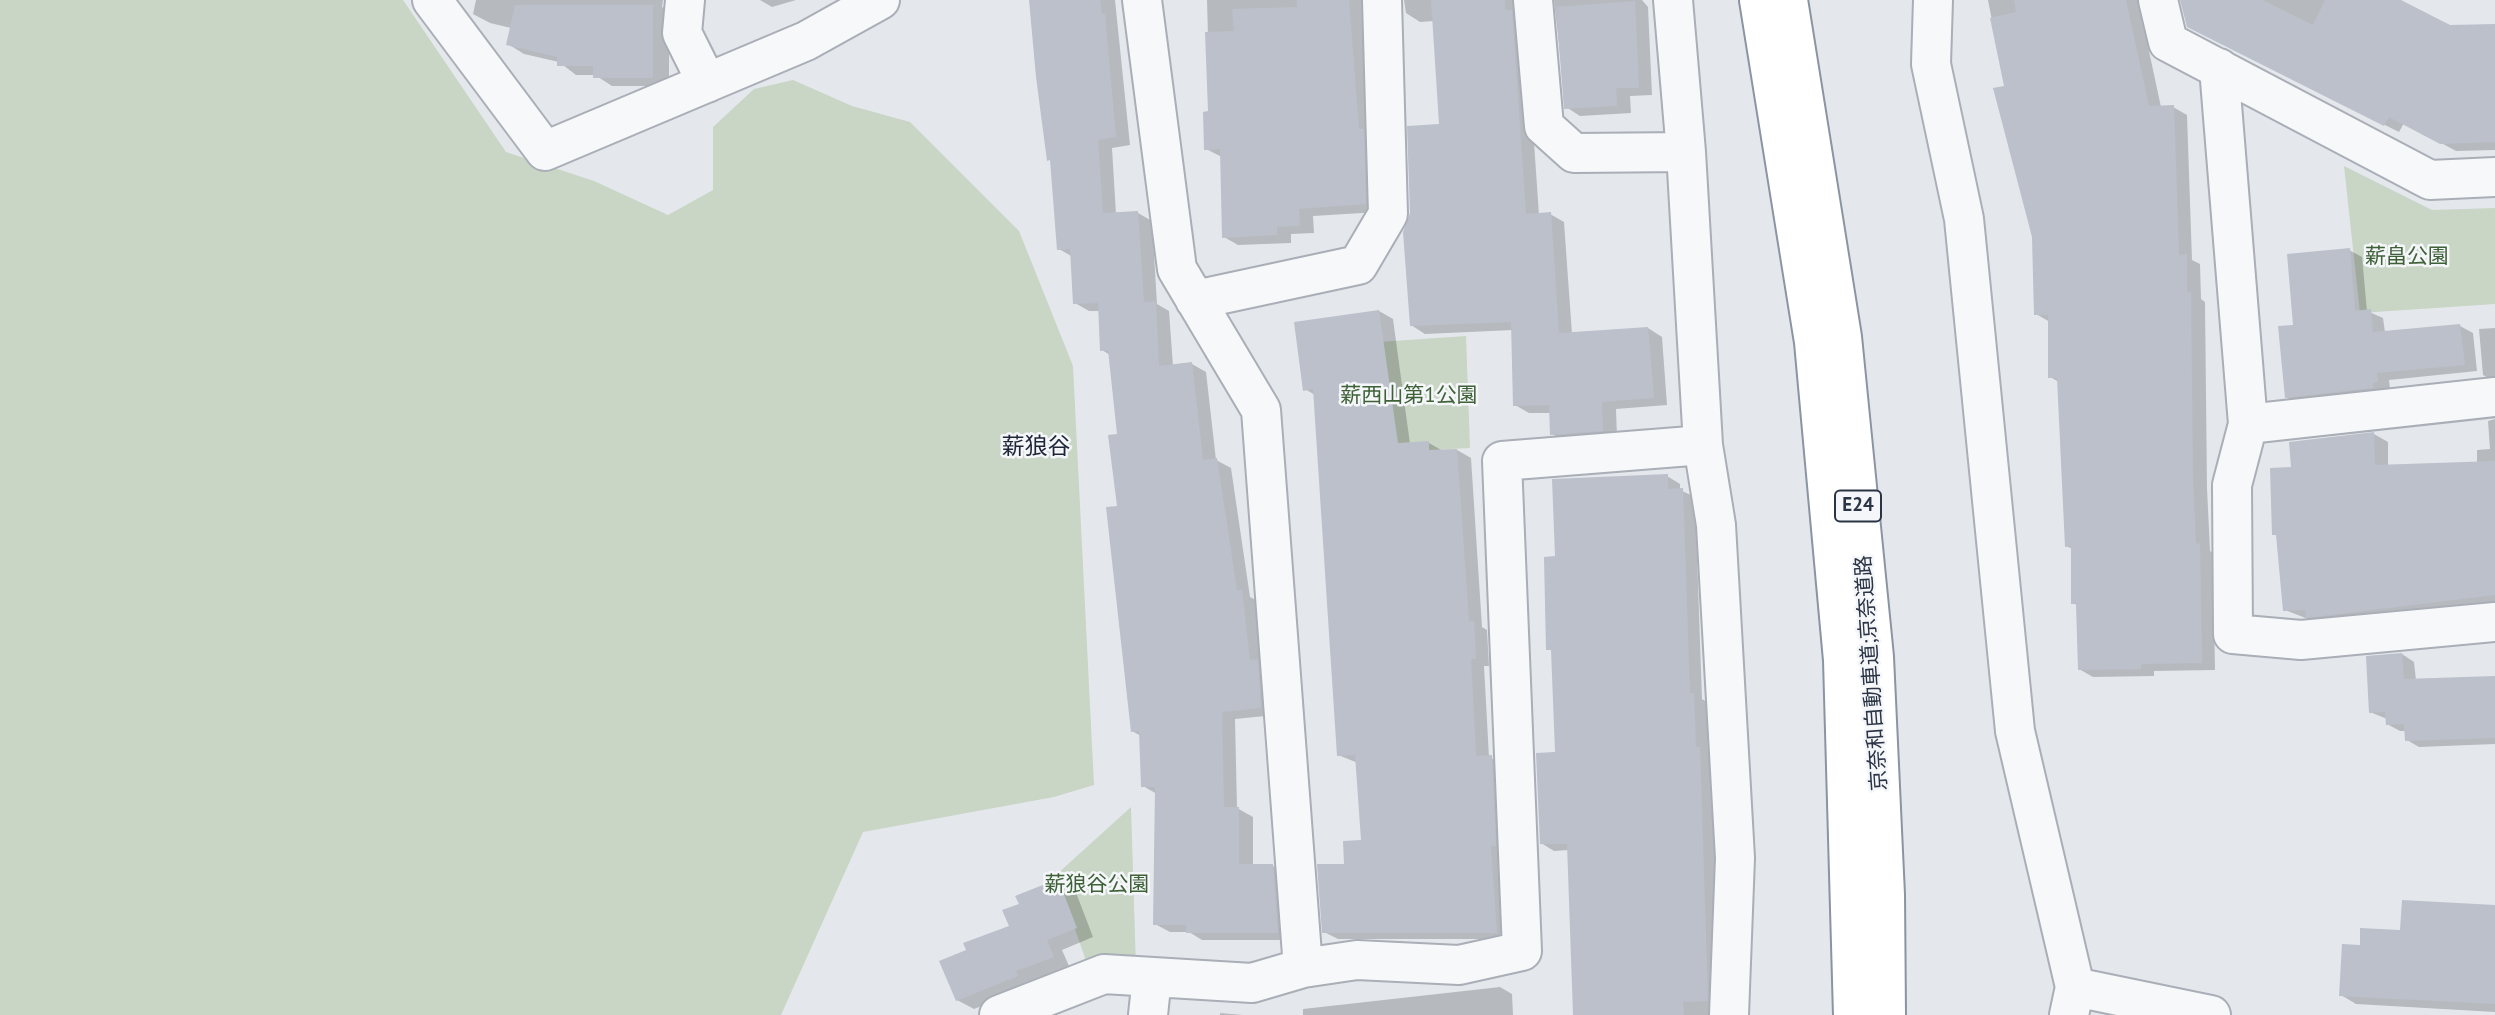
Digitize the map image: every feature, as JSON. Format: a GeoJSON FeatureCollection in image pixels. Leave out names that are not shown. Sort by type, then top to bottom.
{"type":"FeatureCollection","features":[{"type":"Feature","properties":{"kind":"highway","name":"京奈和自動車道;京奈道路"},"geometry":{"type":"LineString","coordinates":[[1759,0],[1785,146],[1815,355],[1843,660],[1853,1015]]}},
{"type":"Feature","properties":{"kind":"highway","name":"京奈和自動車道;京奈道路"},"geometry":{"type":"LineString","coordinates":[[1788,0],[1842,337],[1874,657],[1885,895],[1886,1015]]}},
{"type":"Feature","properties":{"kind":"street"},"geometry":{"type":"LineString","coordinates":[[432,0],[545,151],[806,41],[880,0]]}},
{"type":"Feature","properties":{"kind":"street"},"geometry":{"type":"LineString","coordinates":[[685,0],[682,33],[707,83]]}},
{"type":"Feature","properties":{"kind":"street"},"geometry":{"type":"LineString","coordinates":[[1142,0],[1177,269],[1261,410],[1303,968]]}},
{"type":"Feature","properties":{"kind":"street"},"geometry":{"type":"LineString","coordinates":[[1195,300],[1358,265],[1388,214],[1382,0]]}},
{"type":"Feature","properties":{"kind":"street"},"geometry":{"type":"LineString","coordinates":[[1533,0],[1544,126],[1574,153],[1686,152]]}},
{"type":"Feature","properties":{"kind":"street"},"geometry":{"type":"LineString","coordinates":[[1673,0],[1686,152],[1703,444],[1716,525],[1735,858],[1729,1015]]}},
{"type":"Feature","properties":{"kind":"street"},"geometry":{"type":"LineString","coordinates":[[1933,0],[1931,64],[1964,219],[2015,731],[2072,1001],[2211,1015]]}},
{"type":"Feature","properties":{"kind":"street"},"geometry":{"type":"LineString","coordinates":[[2158,0],[2168,42],[2430,180],[2495,177]]}},
{"type":"Feature","properties":{"kind":"street"},"geometry":{"type":"LineString","coordinates":[[2219,68],[2248,424],[2232,485],[2233,634],[2301,640],[2495,622]]}},
{"type":"Feature","properties":{"kind":"street"},"geometry":{"type":"LineString","coordinates":[[2248,424],[2495,397]]}},
{"type":"Feature","properties":{"kind":"street"},"geometry":{"type":"LineString","coordinates":[[999,1015],[1104,974],[1252,982],[1303,968],[1357,960],[1460,965],[1522,951],[1502,461],[1703,444]]}},
{"type":"Feature","properties":{"kind":"street"},"geometry":{"type":"LineString","coordinates":[[1147,1015],[1152,977]]}},
{"type":"Feature","properties":{"kind":"green space"},"geometry":{"type":"Polygon","coordinates":[[[0,0],[403,0],[506,152],[594,181],[668,215],[713,190],[713,127],[754,89],[793,80],[852,106],[910,122],[1019,231],[1073,366],[1094,785],[1054,797],[863,832],[781,1015],[0,1015],[0,0]]]}},
{"type":"Feature","properties":{"kind":"green space","name":"薪畠公園"},"geometry":{"type":"Polygon","coordinates":[[[2344,166],[2432,210],[2495,208],[2495,304],[2360,313],[2344,166]]]}},
{"type":"Feature","properties":{"kind":"green space","name":"薪西山第1公園"},"geometry":{"type":"Polygon","coordinates":[[[1466,336],[1470,448],[1355,454],[1349,344],[1466,336]]]}},
{"type":"Feature","properties":{"kind":"green space","name":"薪狼谷公園"},"geometry":{"type":"Polygon","coordinates":[[[1131,807],[1136,968],[1090,972],[1056,875],[1131,807]]]}},
{"type":"Feature","properties":{"kind":"building"},"geometry":{"type":"Polygon","coordinates":[[[1029,0],[1100,0],[1102,14],[1105,14],[1116,137],[1098,140],[1103,213],[1138,211],[1144,302],[1156,301],[1159,366],[1192,362],[1203,460],[1217,458],[1237,590],[1242,590],[1250,660],[1258,659],[1261,708],[1222,712],[1224,807],[1239,807],[1239,864],[1273,864],[1278,933],[1186,933],[1186,925],[1153,925],[1155,787],[1141,787],[1139,731],[1131,732],[1106,507],[1117,506],[1108,435],[1117,434],[1108,350],[1100,351],[1098,303],[1073,304],[1070,249],[1057,250],[1050,160],[1047,161],[1029,0]]]}},
{"type":"Feature","properties":{"kind":"building"},"geometry":{"type":"Polygon","coordinates":[[[1297,0],[1349,0],[1359,129],[1364,129],[1366,204],[1299,209],[1300,226],[1277,227],[1277,235],[1222,238],[1220,149],[1204,150],[1203,112],[1208,111],[1205,32],[1234,31],[1232,9],[1297,7],[1297,0]]]}},
{"type":"Feature","properties":{"kind":"building"},"geometry":{"type":"Polygon","coordinates":[[[1431,0],[1505,0],[1505,10],[1512,10],[1526,214],[1551,212],[1559,333],[1648,327],[1654,398],[1602,402],[1603,431],[1550,435],[1549,405],[1513,406],[1511,322],[1410,326],[1403,232],[1410,213],[1407,126],[1439,124],[1431,0]]]}},
{"type":"Feature","properties":{"kind":"building"},"geometry":{"type":"Polygon","coordinates":[[[2014,0],[2126,0],[2149,106],[2174,105],[2179,255],[2187,254],[2187,292],[2191,292],[2193,479],[2196,544],[2200,543],[2202,663],[2141,664],[2141,669],[2078,670],[2076,604],[2071,604],[2071,546],[2065,547],[2057,378],[2048,378],[2048,315],[2034,315],[2032,237],[1993,88],[2004,86],[1990,18],[2016,12],[2014,0]]]}},
{"type":"Feature","properties":{"kind":"building"},"geometry":{"type":"Polygon","coordinates":[[[2180,0],[2263,0],[2313,25],[2325,0],[2401,0],[2450,25],[2495,24],[2495,142],[2440,144],[2389,117],[2384,126],[2187,27],[2180,0]]]}},
{"type":"Feature","properties":{"kind":"building"},"geometry":{"type":"Polygon","coordinates":[[[1635,1],[1639,88],[1616,88],[1617,106],[1564,109],[1556,7],[1635,1]]]}},
{"type":"Feature","properties":{"kind":"building"},"geometry":{"type":"Polygon","coordinates":[[[515,5],[653,5],[653,78],[593,78],[593,66],[557,66],[557,57],[506,45],[515,5]]]}},
{"type":"Feature","properties":{"kind":"building"},"geometry":{"type":"Polygon","coordinates":[[[2350,248],[2355,311],[2371,309],[2373,332],[2460,324],[2465,365],[2377,373],[2378,382],[2373,383],[2373,388],[2285,398],[2278,326],[2293,325],[2287,254],[2350,248]]]}},
{"type":"Feature","properties":{"kind":"building"},"geometry":{"type":"Polygon","coordinates":[[[1379,310],[1398,443],[1429,441],[1429,450],[1457,449],[1469,621],[1474,621],[1476,659],[1471,659],[1476,756],[1492,755],[1496,846],[1491,846],[1497,933],[1322,933],[1317,864],[1344,864],[1343,841],[1361,840],[1355,755],[1337,756],[1313,389],[1303,391],[1294,322],[1379,310]]]}},
{"type":"Feature","properties":{"kind":"building"},"geometry":{"type":"Polygon","coordinates":[[[2374,432],[2375,465],[2495,461],[2495,595],[2306,618],[2305,610],[2283,611],[2276,535],[2272,535],[2270,468],[2291,467],[2289,442],[2374,432]]]}},
{"type":"Feature","properties":{"kind":"building"},"geometry":{"type":"Polygon","coordinates":[[[1668,474],[1668,489],[1683,488],[1690,693],[1694,693],[1696,747],[1700,747],[1708,1001],[1683,1002],[1684,1015],[1573,1015],[1567,844],[1540,844],[1536,753],[1555,752],[1551,650],[1546,650],[1544,557],[1555,556],[1552,479],[1668,474]]]}},
{"type":"Feature","properties":{"kind":"building"},"geometry":{"type":"Polygon","coordinates":[[[2402,653],[2404,679],[2495,676],[2495,738],[2405,741],[2404,724],[2386,725],[2385,712],[2369,713],[2366,656],[2402,653]]]}},
{"type":"Feature","properties":{"kind":"building"},"geometry":{"type":"Polygon","coordinates":[[[1058,879],[1077,928],[1047,940],[1054,957],[1016,971],[1018,976],[956,1001],[939,961],[966,950],[963,943],[1009,926],[1002,910],[1019,904],[1015,896],[1058,879]]]}},
{"type":"Feature","properties":{"kind":"building"},"geometry":{"type":"Polygon","coordinates":[[[2402,900],[2495,905],[2495,1004],[2339,996],[2342,944],[2360,945],[2360,928],[2400,930],[2402,900]]]}},
{"type":"Feature","properties":{"kind":"district","name":"薪狼谷"},"geometry":{"type":"Point","coordinates":[1036,447]}}]}
